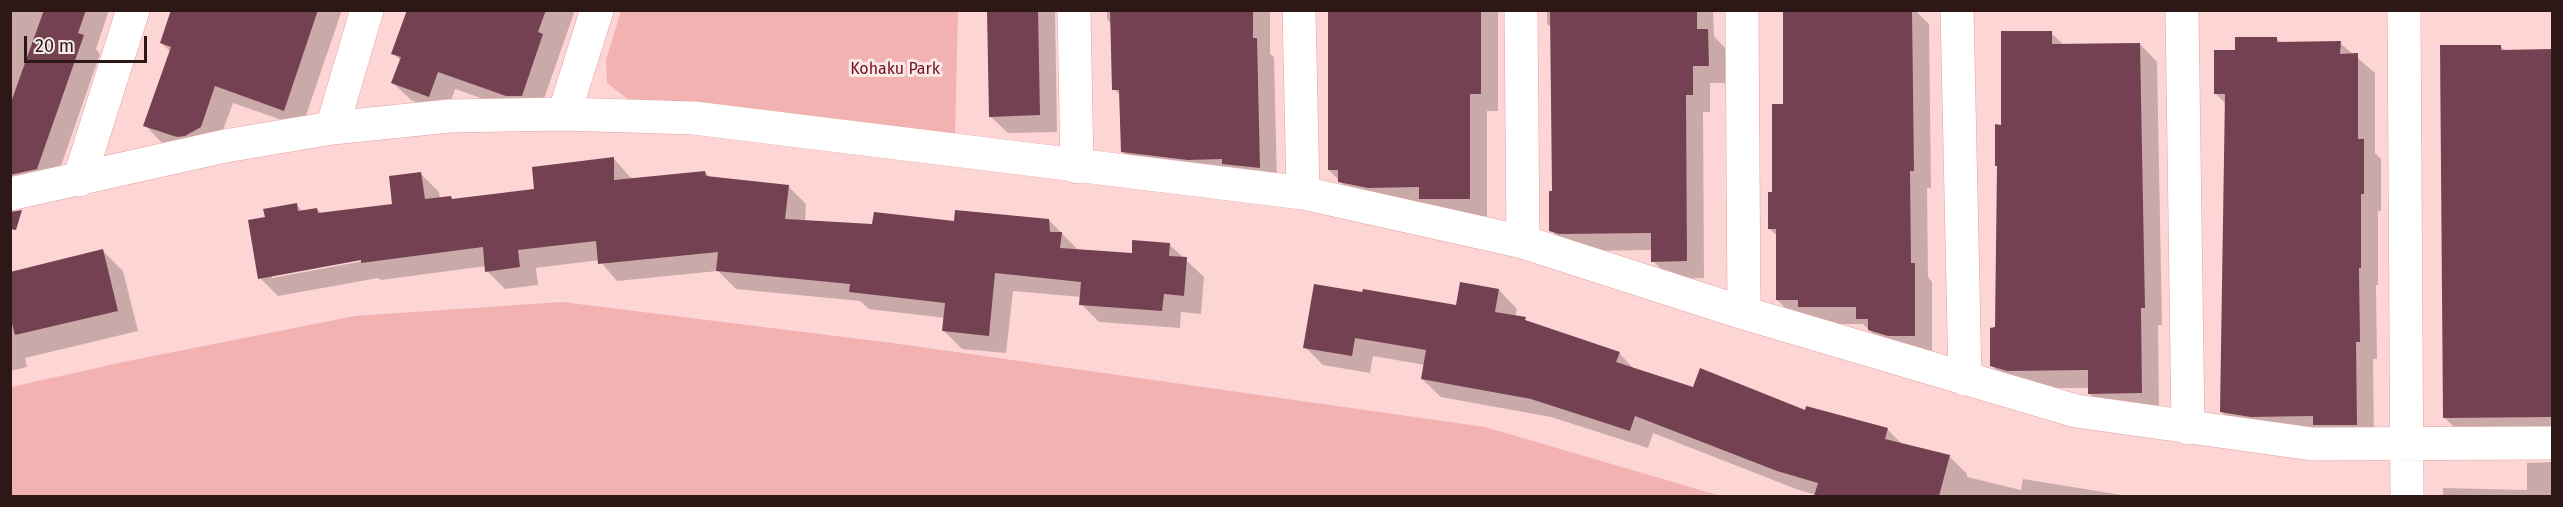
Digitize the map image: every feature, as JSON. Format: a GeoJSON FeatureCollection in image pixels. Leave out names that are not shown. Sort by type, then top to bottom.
{"type":"FeatureCollection","features":[{"type":"Feature","properties":{"kind":"street"},"geometry":{"type":"LineString","coordinates":[[79,180],[133,10]]}},
{"type":"Feature","properties":{"kind":"street"},"geometry":{"type":"LineString","coordinates":[[332,128],[367,10]]}},
{"type":"Feature","properties":{"kind":"street"},"geometry":{"type":"LineString","coordinates":[[564,114],[597,10]]}},
{"type":"Feature","properties":{"kind":"street"},"geometry":{"type":"LineString","coordinates":[[1074,10],[1077,167]]}},
{"type":"Feature","properties":{"kind":"street"},"geometry":{"type":"LineString","coordinates":[[1299,10],[1303,193]]}},
{"type":"Feature","properties":{"kind":"street"},"geometry":{"type":"LineString","coordinates":[[1521,10],[1523,242]]}},
{"type":"Feature","properties":{"kind":"street"},"geometry":{"type":"LineString","coordinates":[[1742,10],[1744,313]]}},
{"type":"Feature","properties":{"kind":"street"},"geometry":{"type":"LineString","coordinates":[[1957,10],[1965,379]]}},
{"type":"Feature","properties":{"kind":"street"},"geometry":{"type":"LineString","coordinates":[[2182,10],[2188,428]]}},
{"type":"Feature","properties":{"kind":"street"},"geometry":{"type":"LineString","coordinates":[[2404,10],[2407,496]]}},
{"type":"Feature","properties":{"kind":"street"},"geometry":{"type":"LineString","coordinates":[[10,194],[225,147],[332,128],[449,116],[564,114],[694,118],[1077,167],[1303,193],[1523,242],[1744,313],[2076,411],[2312,444],[2553,443]]}},
{"type":"Feature","properties":{"kind":"green space","name":"Kohaku Park"},"geometry":{"type":"Polygon","coordinates":[[[621,11],[958,11],[955,136],[633,103],[607,83],[606,60],[621,11]]]}},
{"type":"Feature","properties":{"kind":"green space"},"geometry":{"type":"Polygon","coordinates":[[[562,302],[892,343],[1485,427],[1721,496],[11,496],[11,387],[128,361],[355,316],[562,302]]]}},
{"type":"Feature","properties":{"kind":"building"},"geometry":{"type":"Polygon","coordinates":[[[44,10],[86,10],[78,33],[84,35],[37,169],[10,175],[10,105],[44,10]]]}},
{"type":"Feature","properties":{"kind":"building"},"geometry":{"type":"Polygon","coordinates":[[[171,10],[318,10],[284,111],[215,86],[201,127],[185,136],[177,137],[143,126],[171,47],[160,43],[171,10]]]}},
{"type":"Feature","properties":{"kind":"building"},"geometry":{"type":"Polygon","coordinates":[[[407,10],[546,10],[538,32],[543,34],[522,96],[506,96],[438,72],[429,97],[391,83],[401,57],[391,54],[407,10]]]}},
{"type":"Feature","properties":{"kind":"building"},"geometry":{"type":"Polygon","coordinates":[[[987,10],[1038,10],[1040,115],[989,117],[987,10]]]}},
{"type":"Feature","properties":{"kind":"building"},"geometry":{"type":"Polygon","coordinates":[[[1110,10],[1253,10],[1253,38],[1257,38],[1260,168],[1222,164],[1222,159],[1188,160],[1121,152],[1119,90],[1112,90],[1110,10]]]}},
{"type":"Feature","properties":{"kind":"building"},"geometry":{"type":"Polygon","coordinates":[[[1328,10],[1481,10],[1481,94],[1470,94],[1470,199],[1419,199],[1419,187],[1368,188],[1338,182],[1338,170],[1328,170],[1328,10]]]}},
{"type":"Feature","properties":{"kind":"building"},"geometry":{"type":"Polygon","coordinates":[[[1550,10],[1697,10],[1697,29],[1708,29],[1709,66],[1693,66],[1693,95],[1686,95],[1687,261],[1651,262],[1651,233],[1559,234],[1549,231],[1549,191],[1552,191],[1550,10]]]}},
{"type":"Feature","properties":{"kind":"building"},"geometry":{"type":"Polygon","coordinates":[[[1783,10],[1912,10],[1914,171],[1910,171],[1911,263],[1915,263],[1915,336],[1888,336],[1868,330],[1868,319],[1856,319],[1856,307],[1798,307],[1798,300],[1776,300],[1776,229],[1768,229],[1768,192],[1772,192],[1772,104],[1783,104],[1783,10]]]}},
{"type":"Feature","properties":{"kind":"building"},"geometry":{"type":"Polygon","coordinates":[[[2001,31],[2052,31],[2052,44],[2140,43],[2145,308],[2141,308],[2142,393],[2088,394],[2088,370],[2007,371],[1990,366],[1990,328],[1995,327],[1997,166],[1995,166],[1995,124],[2001,125],[2001,31]]]}},
{"type":"Feature","properties":{"kind":"building"},"geometry":{"type":"Polygon","coordinates":[[[2235,37],[2277,37],[2277,42],[2341,41],[2340,54],[2358,53],[2358,139],[2364,139],[2364,194],[2361,194],[2361,268],[2359,268],[2360,342],[2356,342],[2357,425],[2313,425],[2313,416],[2251,417],[2220,412],[2225,94],[2214,94],[2214,50],[2235,50],[2235,37]]]}},
{"type":"Feature","properties":{"kind":"building"},"geometry":{"type":"Polygon","coordinates":[[[2440,45],[2501,45],[2501,50],[2553,49],[2553,417],[2443,418],[2440,45]]]}},
{"type":"Feature","properties":{"kind":"building"},"geometry":{"type":"Polygon","coordinates":[[[614,157],[614,180],[705,171],[706,176],[789,185],[785,219],[872,224],[874,212],[954,221],[955,210],[1049,219],[1050,232],[1062,232],[1060,248],[1132,253],[1132,240],[1170,243],[1169,256],[1187,257],[1184,296],[1164,294],[1162,311],[1079,305],[1081,282],[995,273],[989,336],[942,331],[945,303],[849,292],[850,284],[716,271],[718,252],[598,264],[596,241],[518,250],[520,267],[485,272],[483,247],[361,263],[361,260],[258,279],[248,220],[265,217],[263,209],[297,203],[298,211],[317,208],[318,213],[392,204],[389,176],[421,172],[425,199],[451,196],[452,199],[534,189],[532,167],[614,157]]]}},
{"type":"Feature","properties":{"kind":"building"},"geometry":{"type":"Polygon","coordinates":[[[22,210],[16,230],[10,229],[10,212],[22,210]]]}},
{"type":"Feature","properties":{"kind":"building"},"geometry":{"type":"Polygon","coordinates":[[[103,249],[118,311],[15,335],[10,316],[10,272],[103,249]]]}},
{"type":"Feature","properties":{"kind":"building"},"geometry":{"type":"Polygon","coordinates":[[[1460,282],[1499,289],[1495,312],[1526,317],[1525,320],[1620,352],[1616,362],[1693,387],[1700,368],[1805,410],[1806,406],[1888,428],[1885,439],[1950,455],[1939,496],[1814,496],[1818,483],[1777,471],[1635,416],[1630,431],[1531,399],[1421,379],[1426,350],[1355,338],[1352,356],[1303,348],[1314,284],[1362,292],[1363,289],[1456,305],[1460,282]]]}}]}
